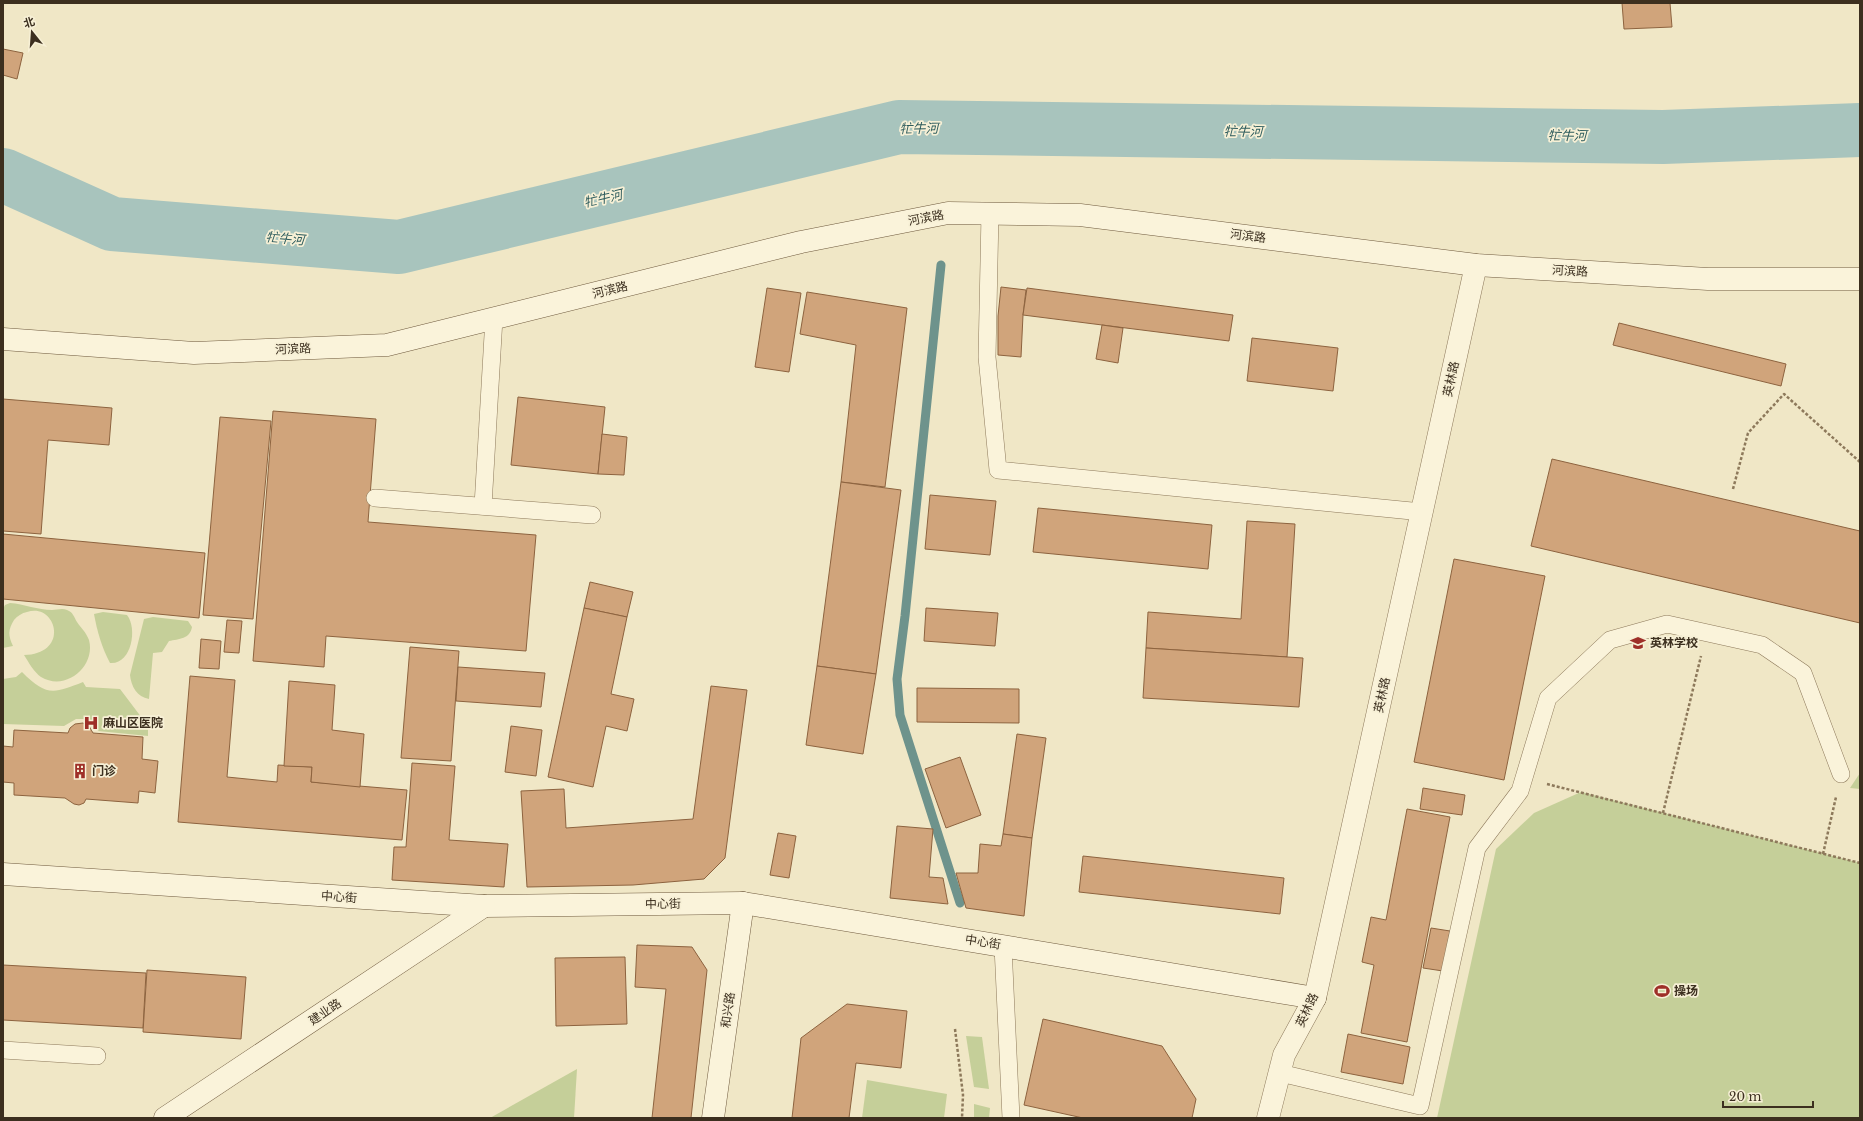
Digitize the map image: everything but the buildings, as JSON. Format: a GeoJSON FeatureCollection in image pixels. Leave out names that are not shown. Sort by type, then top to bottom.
{"type":"FeatureCollection","features":[{"type":"Feature","properties":{"kind":"street","name":"河滨路"},"geometry":{"type":"LineString","coordinates":[[3,339],[194,352],[387,346],[801,242],[948,213],[1080,215],[1476,265],[1708,279],[1860,279]]}},
{"type":"Feature","properties":{"kind":"street","name":"英林路"},"geometry":{"type":"LineString","coordinates":[[1268,1118],[1284,1055],[1315,998],[1476,265]]}},
{"type":"Feature","properties":{"kind":"street","name":"中心街"},"geometry":{"type":"LineString","coordinates":[[3,874],[484,906],[743,902],[1315,998]]}},
{"type":"Feature","properties":{"kind":"street","name":"和兴路"},"geometry":{"type":"LineString","coordinates":[[713,1118],[743,902]]}},
{"type":"Feature","properties":{"kind":"street","name":"建业路"},"geometry":{"type":"LineString","coordinates":[[165,1118],[484,906]]}},
{"type":"Feature","properties":{"kind":"lane"},"geometry":{"type":"LineString","coordinates":[[990,214],[987,357],[998,470],[1422,512]]}},
{"type":"Feature","properties":{"kind":"lane"},"geometry":{"type":"LineString","coordinates":[[483,506],[494,318]]}},
{"type":"Feature","properties":{"kind":"lane"},"geometry":{"type":"LineString","coordinates":[[376,498],[592,515]]}},
{"type":"Feature","properties":{"kind":"lane"},"geometry":{"type":"LineString","coordinates":[[1280,1073],[1420,1106],[1477,848],[1520,791],[1548,698],[1610,640],[1667,624],[1762,645],[1803,673],[1841,774]]}},
{"type":"Feature","properties":{"kind":"lane"},"geometry":{"type":"LineString","coordinates":[[1003,946],[1011,1118]]}},
{"type":"Feature","properties":{"kind":"lane"},"geometry":{"type":"LineString","coordinates":[[3,1050],[98,1056]]}},
{"type":"Feature","properties":{"kind":"path"},"geometry":{"type":"LineString","coordinates":[[1733,489],[1748,433],[1784,394],[1860,462]]}},
{"type":"Feature","properties":{"kind":"path"},"geometry":{"type":"LineString","coordinates":[[1663,813],[1707,633]]}},
{"type":"Feature","properties":{"kind":"path"},"geometry":{"type":"LineString","coordinates":[[1524,777],[1860,863]]}},
{"type":"Feature","properties":{"kind":"path"},"geometry":{"type":"LineString","coordinates":[[955,1029],[963,1096],[962,1118]]}},
{"type":"Feature","properties":{"kind":"green space"},"geometry":{"type":"Polygon","coordinates":[[[10,603],[47,610],[65,609],[72,613],[88,637],[90,650],[88,659],[77,674],[69,679],[51,681],[38,675],[24,655],[39,652],[48,646],[53,638],[54,629],[51,621],[45,614],[37,611],[25,612],[14,620],[9,633],[13,646],[3,648],[3,609],[5,605],[10,603]]]}},
{"type":"Feature","properties":{"kind":"green space"},"geometry":{"type":"Polygon","coordinates":[[[103,612],[127,615],[130,621],[132,637],[128,652],[117,662],[110,663],[98,633],[94,614],[103,612]]]}},
{"type":"Feature","properties":{"kind":"green space"},"geometry":{"type":"Polygon","coordinates":[[[153,617],[188,621],[192,627],[189,634],[186,636],[169,641],[162,652],[153,653],[149,699],[141,696],[135,690],[130,675],[144,619],[153,617]]]}},
{"type":"Feature","properties":{"kind":"green space"},"geometry":{"type":"Polygon","coordinates":[[[22,672],[30,680],[44,689],[64,689],[83,682],[86,687],[120,689],[148,726],[148,736],[98,731],[95,725],[87,719],[76,719],[64,726],[3,724],[3,679],[16,677],[22,672]]]}},
{"type":"Feature","properties":{"kind":"green space"},"geometry":{"type":"Polygon","coordinates":[[[1860,773],[1860,789],[1850,788],[1860,773]]]}},
{"type":"Feature","properties":{"kind":"green space","name":"操场"},"geometry":{"type":"Polygon","coordinates":[[[1581,792],[1860,863],[1860,1118],[1437,1118],[1496,849],[1534,813],[1581,792]]]}},
{"type":"Feature","properties":{"kind":"green space"},"geometry":{"type":"Polygon","coordinates":[[[966,1036],[982,1037],[989,1089],[974,1087],[966,1036]]]}},
{"type":"Feature","properties":{"kind":"green space"},"geometry":{"type":"Polygon","coordinates":[[[577,1069],[574,1118],[490,1118],[577,1069]]]}},
{"type":"Feature","properties":{"kind":"green space"},"geometry":{"type":"Polygon","coordinates":[[[867,1080],[947,1094],[944,1118],[862,1118],[867,1080]]]}},
{"type":"Feature","properties":{"kind":"green space"},"geometry":{"type":"Polygon","coordinates":[[[974,1104],[990,1108],[989,1118],[974,1118],[974,1104]]]}},
{"type":"Feature","properties":{"kind":"waterway","name":"牤牛河"},"geometry":{"type":"LineString","coordinates":[[3,175],[112,224],[399,247],[899,127],[1663,137],[1860,130]]}},
{"type":"Feature","properties":{"kind":"waterway"},"geometry":{"type":"LineString","coordinates":[[941,265],[905,616],[897,679],[900,715],[960,903]]}},
{"type":"Feature","properties":{"kind":"place","name":"英林学校"},"geometry":{"type":"Point","coordinates":[1638,643]}},
{"type":"Feature","properties":{"kind":"place","name":"麻山区医院"},"geometry":{"type":"Point","coordinates":[91,723]}},
{"type":"Feature","properties":{"kind":"place","name":"门诊"},"geometry":{"type":"Point","coordinates":[80,771]}},
{"type":"Feature","properties":{"kind":"place","name":"操场"},"geometry":{"type":"Point","coordinates":[1662,991]}}]}
